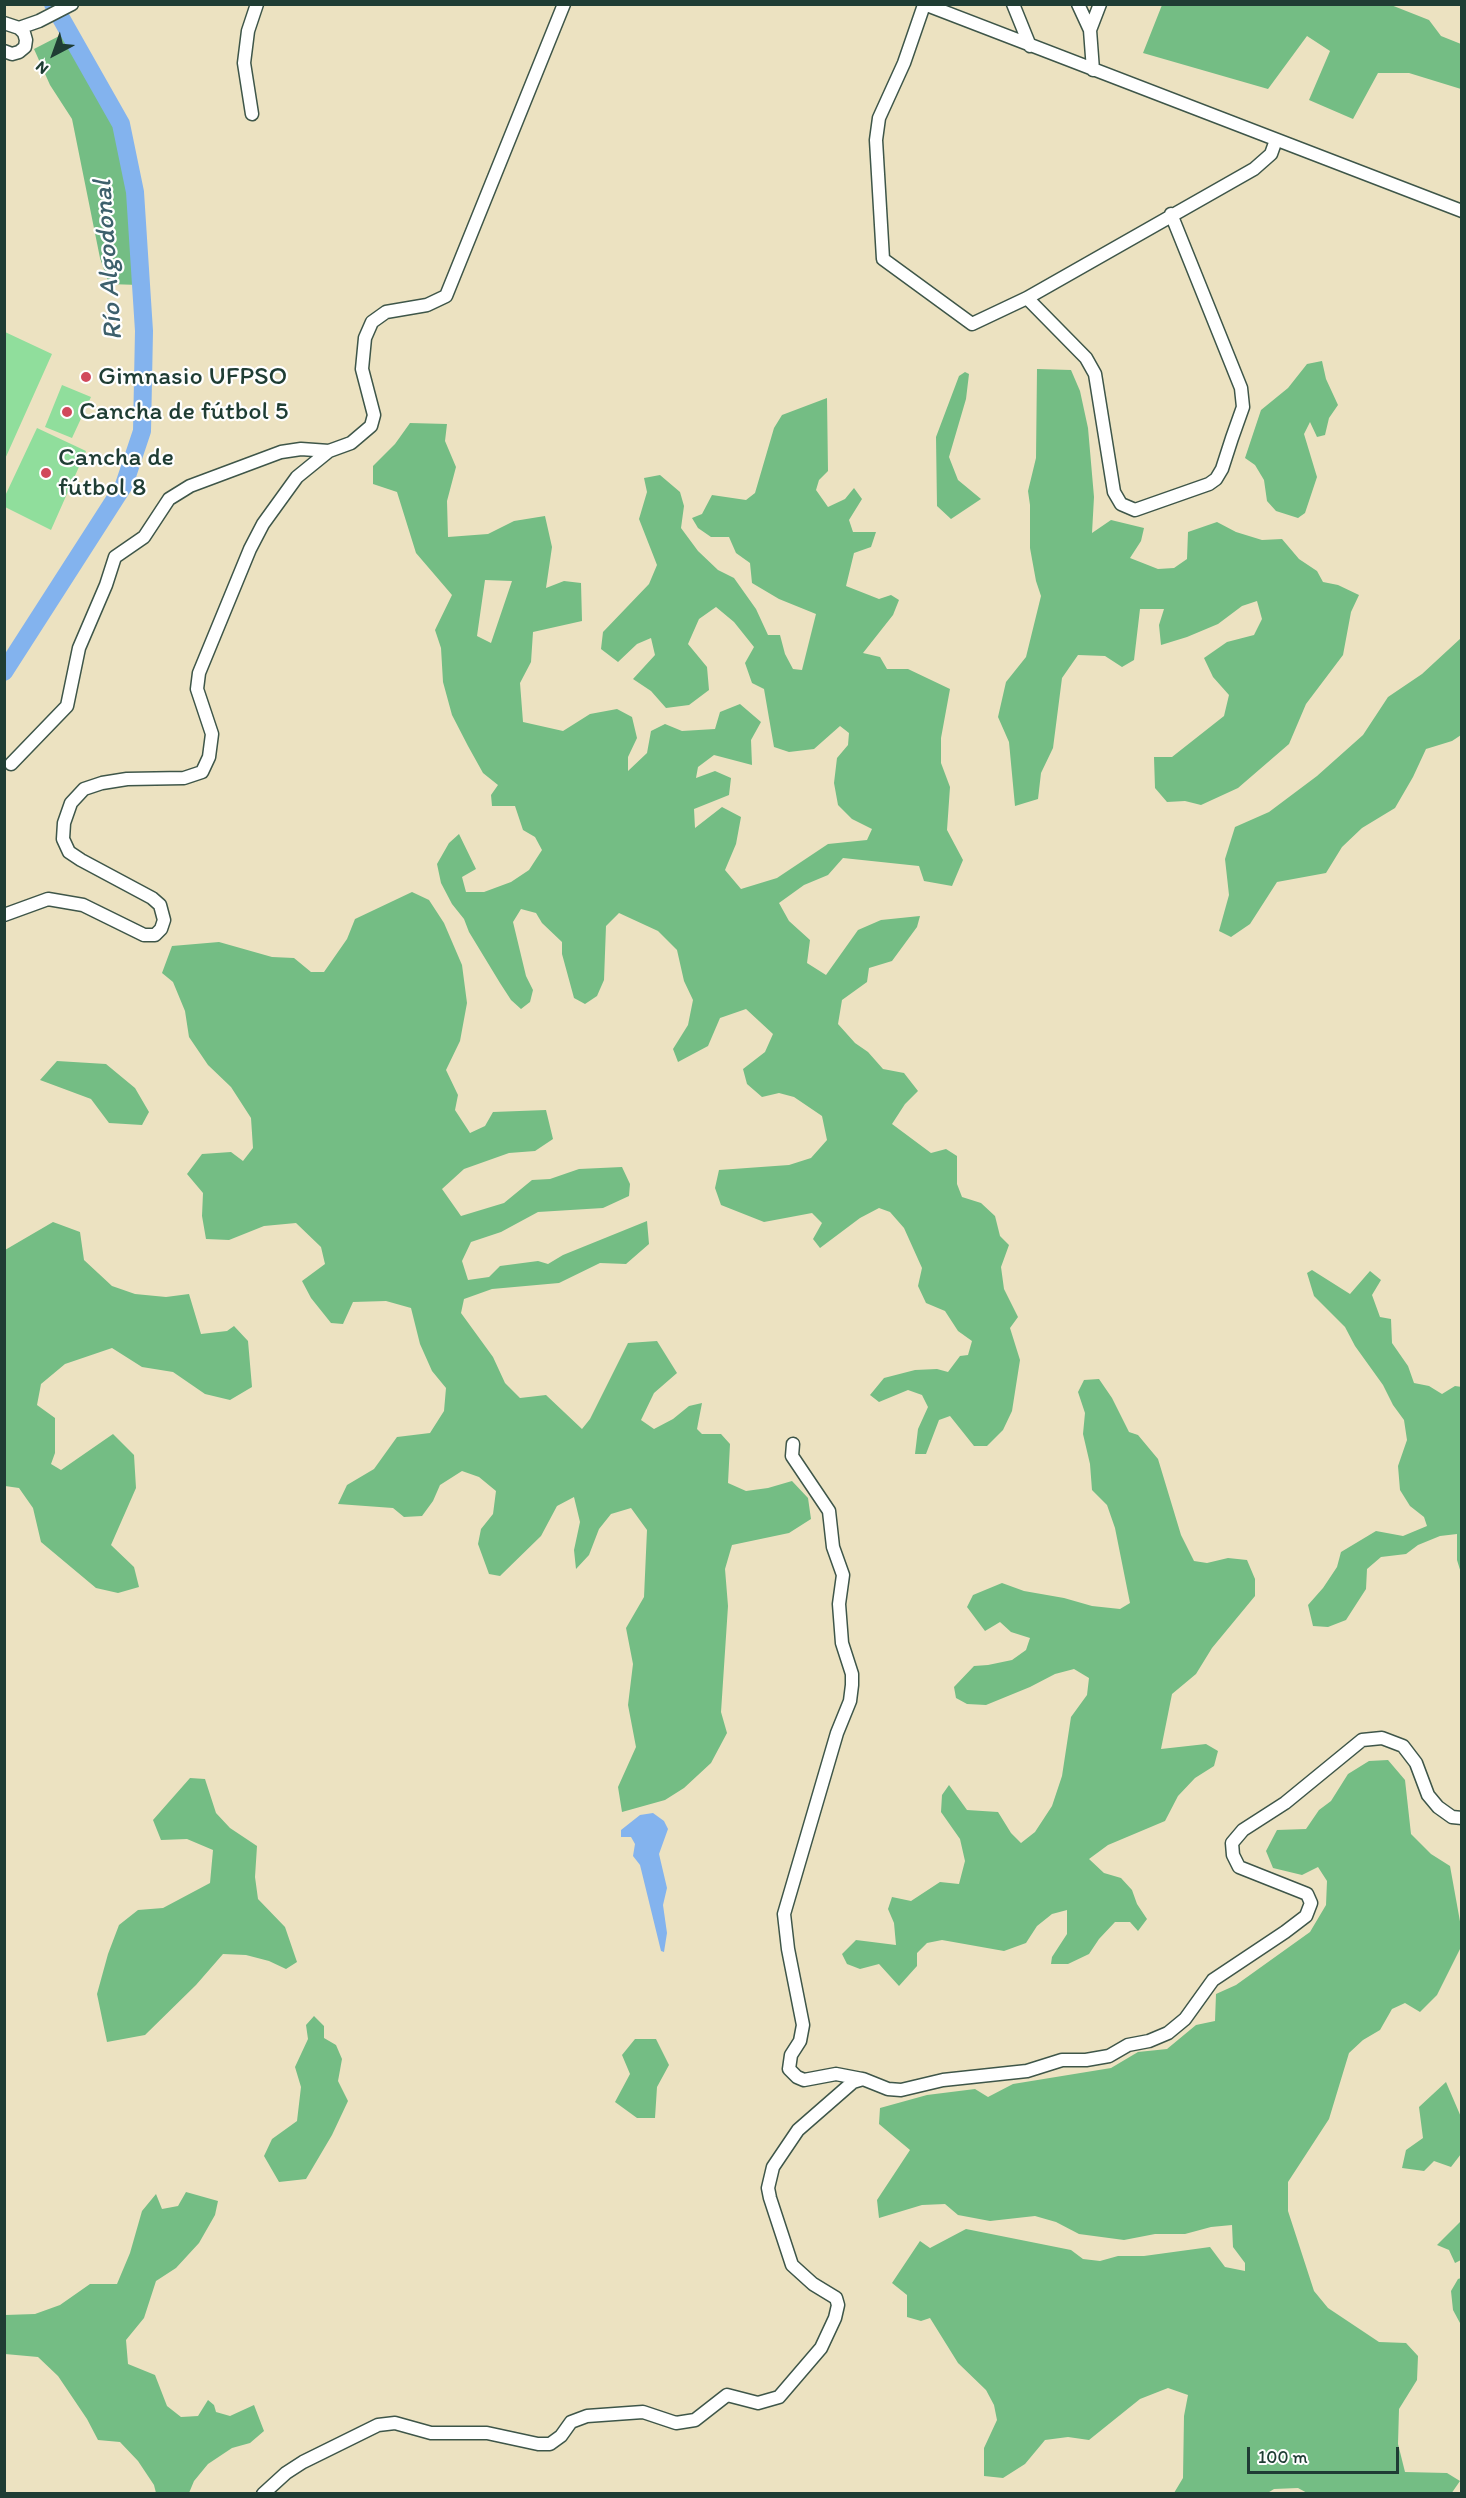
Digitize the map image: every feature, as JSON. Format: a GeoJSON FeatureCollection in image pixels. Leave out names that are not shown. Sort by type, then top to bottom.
{"type":"FeatureCollection","features":[{"type":"Feature","properties":{"kind":"street"},"geometry":{"type":"LineString","coordinates":[[252,114],[244,63],[248,31],[257,4]]}},
{"type":"Feature","properties":{"kind":"street"},"geometry":{"type":"LineString","coordinates":[[4,915],[48,899],[83,905],[144,935],[155,935],[161,929],[164,920],[160,905],[152,897],[69,852],[63,839],[71,803],[84,789],[102,783],[127,779],[184,778],[202,772],[209,757],[212,734],[198,689],[203,662],[262,524],[297,477],[329,451],[351,443],[371,426],[374,415],[362,369],[365,338],[372,322],[386,312],[427,305],[446,296],[564,4]]}},
{"type":"Feature","properties":{"kind":"street"},"geometry":{"type":"LineString","coordinates":[[1012,4],[1030,45]]}},
{"type":"Feature","properties":{"kind":"street"},"geometry":{"type":"LineString","coordinates":[[1078,4],[1090,30],[1093,70]]}},
{"type":"Feature","properties":{"kind":"street"},"geometry":{"type":"LineString","coordinates":[[1090,30],[1100,4]]}},
{"type":"Feature","properties":{"kind":"street"},"geometry":{"type":"LineString","coordinates":[[10,27],[39,21],[71,5]]}},
{"type":"Feature","properties":{"kind":"street"},"geometry":{"type":"LineString","coordinates":[[1276,140],[1271,153],[1254,169],[1171,214],[1027,298],[972,324],[883,259],[876,140],[879,118],[904,63],[924,5],[1030,45],[1461,211]]}},
{"type":"Feature","properties":{"kind":"street"},"geometry":{"type":"LineString","coordinates":[[4,51],[12,54],[25,47],[24,33],[10,27]]}},
{"type":"Feature","properties":{"kind":"street"},"geometry":{"type":"LineString","coordinates":[[1027,298],[1086,358],[1095,374],[1114,492],[1121,504],[1135,510],[1209,484],[1216,479],[1222,469],[1233,438],[1243,407],[1241,388],[1171,214]]}},
{"type":"Feature","properties":{"kind":"street"},"geometry":{"type":"LineString","coordinates":[[11,764],[67,706],[80,648],[115,557],[144,537],[169,499],[190,486],[281,452],[301,449],[329,451]]}},
{"type":"Feature","properties":{"kind":"street"},"geometry":{"type":"LineString","coordinates":[[793,1444],[792,1456],[829,1511],[833,1546],[843,1575],[839,1604],[842,1643],[852,1674],[850,1701],[837,1733],[784,1914],[788,1949],[803,2025],[800,2041],[791,2055],[789,2069],[797,2078],[804,2080],[837,2074],[863,2079],[888,2089],[901,2090],[943,2080],[1027,2071],[1062,2060],[1086,2060],[1109,2056],[1128,2045],[1149,2041],[1168,2033],[1185,2019],[1213,1980],[1292,1927],[1306,1916],[1311,1903],[1307,1894],[1239,1867],[1233,1855],[1232,1843],[1243,1830],[1285,1803],[1362,1740],[1382,1737],[1403,1746],[1416,1763],[1428,1795],[1438,1808],[1452,1817],[1461,1818]]}},
{"type":"Feature","properties":{"kind":"street"},"geometry":{"type":"LineString","coordinates":[[262,2493],[303,2462],[378,2425],[395,2422],[431,2433],[487,2433],[538,2444],[550,2444],[561,2436],[572,2422],[587,2416],[643,2412],[676,2423],[695,2420],[727,2396],[758,2403],[779,2397],[821,2348],[835,2318],[838,2305],[836,2298],[813,2284],[792,2265],[768,2188],[773,2167],[798,2130],[853,2082],[863,2079]]}},
{"type":"Feature","properties":{"kind":"green space"},"geometry":{"type":"Polygon","coordinates":[[[1162,5],[1391,5],[1429,20],[1441,36],[1461,44],[1461,89],[1409,73],[1378,73],[1353,119],[1309,100],[1330,51],[1307,36],[1268,89],[1143,53],[1162,5]]]}},
{"type":"Feature","properties":{"kind":"green space"},"geometry":{"type":"Polygon","coordinates":[[[65,33],[119,124],[133,194],[139,285],[109,284],[100,258],[72,119],[50,85],[34,49],[65,33]]]}},
{"type":"Feature","properties":{"kind":"green space"},"geometry":{"type":"Polygon","coordinates":[[[5,332],[52,354],[5,459],[5,332]]]}},
{"type":"Feature","properties":{"kind":"green space"},"geometry":{"type":"Polygon","coordinates":[[[1322,361],[1326,379],[1338,405],[1329,418],[1325,435],[1317,437],[1310,422],[1304,434],[1317,477],[1305,513],[1298,518],[1276,511],[1267,501],[1264,480],[1255,465],[1245,458],[1261,410],[1288,388],[1307,364],[1322,361]]]}},
{"type":"Feature","properties":{"kind":"green space"},"geometry":{"type":"Polygon","coordinates":[[[1037,369],[1071,370],[1080,391],[1088,428],[1094,497],[1092,533],[1111,520],[1144,528],[1141,541],[1130,558],[1158,569],[1174,568],[1187,559],[1188,532],[1217,522],[1236,532],[1262,540],[1282,539],[1299,559],[1317,571],[1323,582],[1338,585],[1359,595],[1351,612],[1343,655],[1306,704],[1289,744],[1238,788],[1201,805],[1185,801],[1167,802],[1155,788],[1154,757],[1172,757],[1224,716],[1229,695],[1213,677],[1204,658],[1227,642],[1254,635],[1262,619],[1257,601],[1242,606],[1218,624],[1161,645],[1159,625],[1164,609],[1140,609],[1134,660],[1122,667],[1105,656],[1078,655],[1062,678],[1053,748],[1041,773],[1038,799],[1015,806],[1009,742],[998,717],[1006,682],[1026,657],[1041,596],[1030,548],[1028,491],[1036,458],[1037,369]]]}},
{"type":"Feature","properties":{"kind":"green space"},"geometry":{"type":"Polygon","coordinates":[[[965,372],[969,374],[966,399],[949,457],[958,480],[981,499],[951,519],[937,506],[936,437],[959,376],[965,372]]]}},
{"type":"Feature","properties":{"kind":"green space","name":"Cancha de fútbol 5"},"geometry":{"type":"Polygon","coordinates":[[[62,385],[91,397],[72,438],[45,427],[62,385]]]}},
{"type":"Feature","properties":{"kind":"green space"},"geometry":{"type":"Polygon","coordinates":[[[827,398],[828,471],[819,480],[816,490],[828,507],[845,499],[854,488],[862,499],[849,520],[853,532],[876,532],[871,547],[854,553],[846,586],[879,599],[891,595],[899,600],[893,615],[863,653],[880,657],[887,669],[908,669],[950,689],[941,738],[941,763],[950,787],[947,830],[963,860],[952,886],[924,881],[919,866],[843,858],[828,875],[804,885],[779,903],[789,921],[810,940],[807,963],[826,975],[858,930],[881,920],[920,916],[917,927],[892,961],[869,968],[867,982],[842,1000],[838,1024],[883,1069],[904,1073],[918,1091],[905,1104],[892,1124],[931,1153],[946,1149],[957,1156],[957,1184],[962,1197],[981,1203],[995,1216],[1000,1236],[1009,1245],[1001,1267],[1004,1289],[1018,1317],[1010,1328],[1020,1360],[1012,1411],[1003,1430],[987,1446],[974,1446],[950,1416],[939,1420],[926,1454],[915,1454],[918,1429],[928,1407],[922,1395],[908,1390],[879,1402],[870,1395],[884,1378],[915,1370],[937,1369],[948,1372],[960,1356],[968,1355],[972,1341],[958,1331],[945,1311],[926,1303],[918,1286],[922,1268],[904,1228],[890,1212],[879,1208],[860,1218],[820,1248],[813,1239],[822,1223],[812,1213],[764,1222],[721,1205],[715,1188],[719,1170],[789,1165],[811,1158],[827,1140],[822,1116],[794,1097],[779,1093],[762,1097],[747,1084],[743,1069],[765,1052],[773,1034],[746,1009],[720,1018],[708,1046],[678,1062],[673,1049],[688,1025],[693,1000],[684,981],[677,950],[658,931],[619,913],[606,926],[604,980],[597,996],[585,1004],[574,998],[562,954],[562,942],[542,923],[536,913],[521,909],[513,922],[526,976],[533,990],[530,1002],[521,1009],[511,1000],[469,932],[464,919],[452,904],[441,883],[437,864],[449,843],[459,834],[476,869],[462,877],[466,892],[484,892],[511,882],[529,870],[542,850],[535,837],[523,830],[515,806],[492,806],[491,795],[498,785],[483,773],[468,746],[452,715],[443,682],[441,648],[435,630],[452,595],[416,553],[397,492],[373,484],[373,466],[395,444],[410,423],[447,424],[445,441],[456,467],[447,501],[448,537],[488,534],[514,521],[545,516],[552,547],[546,588],[564,581],[581,583],[582,621],[533,632],[531,662],[520,683],[523,722],[563,731],[590,714],[617,709],[632,717],[637,738],[628,757],[628,771],[647,753],[651,731],[665,724],[682,731],[715,729],[720,712],[740,704],[761,722],[751,740],[752,765],[714,755],[698,767],[696,778],[715,771],[731,778],[729,795],[694,809],[695,828],[722,807],[741,817],[736,844],[725,870],[741,889],[777,878],[828,844],[867,840],[872,829],[852,819],[838,805],[834,783],[837,758],[848,745],[849,733],[840,726],[814,749],[789,752],[774,747],[764,689],[752,683],[745,663],[754,647],[734,622],[716,607],[699,619],[688,644],[707,667],[709,690],[689,705],[666,708],[651,691],[633,679],[655,655],[651,638],[637,644],[618,662],[601,649],[603,632],[649,584],[657,565],[639,519],[647,492],[644,478],[660,475],[680,492],[684,506],[681,528],[698,551],[718,570],[734,578],[756,609],[768,635],[780,635],[785,654],[793,669],[802,670],[816,614],[779,599],[752,583],[750,563],[736,553],[729,537],[711,537],[698,528],[692,518],[702,514],[712,495],[746,500],[755,493],[774,428],[782,415],[827,398]],[[485,580],[477,636],[491,643],[512,581],[485,580]]]}},
{"type":"Feature","properties":{"kind":"green space","name":"Cancha de fútbol 8"},"geometry":{"type":"Polygon","coordinates":[[[37,428],[86,451],[51,530],[5,507],[5,496],[37,428]]]}},
{"type":"Feature","properties":{"kind":"green space"},"geometry":{"type":"Polygon","coordinates":[[[1461,638],[1461,735],[1452,741],[1426,749],[1395,808],[1362,828],[1342,847],[1326,873],[1277,882],[1250,924],[1231,937],[1219,931],[1229,895],[1225,859],[1235,827],[1269,812],[1317,776],[1363,735],[1388,697],[1422,674],[1461,638]]]}},
{"type":"Feature","properties":{"kind":"green space"},"geometry":{"type":"Polygon","coordinates":[[[412,892],[429,900],[444,923],[462,965],[467,1003],[460,1041],[446,1070],[458,1095],[455,1110],[470,1133],[485,1126],[493,1112],[546,1110],[553,1139],[535,1151],[509,1153],[464,1169],[442,1189],[461,1216],[504,1203],[532,1180],[550,1179],[579,1169],[622,1167],[630,1184],[629,1196],[603,1208],[538,1212],[501,1232],[471,1242],[462,1261],[468,1280],[489,1277],[500,1266],[538,1261],[548,1264],[563,1255],[647,1221],[649,1244],[626,1264],[600,1263],[559,1283],[492,1289],[464,1299],[461,1313],[493,1357],[505,1383],[520,1398],[546,1395],[582,1429],[590,1419],[628,1343],[657,1341],[677,1373],[654,1393],[641,1420],[654,1429],[673,1419],[689,1406],[702,1403],[697,1429],[702,1434],[721,1434],[730,1444],[728,1483],[746,1491],[792,1481],[808,1498],[811,1519],[789,1533],[732,1545],[725,1569],[728,1606],[721,1712],[727,1733],[711,1763],[684,1788],[665,1800],[622,1812],[618,1787],[636,1747],[628,1705],[633,1664],[626,1628],[644,1597],[647,1530],[631,1508],[611,1514],[599,1529],[589,1555],[576,1569],[574,1550],[580,1522],[574,1497],[557,1506],[541,1536],[500,1576],[489,1574],[478,1544],[481,1529],[493,1514],[496,1491],[479,1477],[462,1471],[440,1485],[433,1501],[422,1516],[404,1517],[393,1508],[338,1504],[347,1485],[374,1469],[397,1437],[430,1433],[444,1411],[446,1388],[432,1371],[420,1344],[411,1308],[386,1301],[353,1302],[343,1324],[331,1323],[311,1298],[302,1281],[325,1264],[321,1247],[296,1223],[264,1226],[229,1240],[206,1239],[202,1216],[203,1193],[187,1174],[202,1154],[231,1152],[243,1161],[253,1148],[251,1118],[231,1087],[208,1065],[189,1037],[185,1011],[173,982],[162,973],[172,946],[219,942],[272,957],[294,958],[311,972],[324,972],[347,939],[355,919],[412,892]]]}},
{"type":"Feature","properties":{"kind":"green space"},"geometry":{"type":"Polygon","coordinates":[[[57,1061],[106,1064],[135,1088],[149,1112],[142,1125],[109,1123],[91,1099],[40,1080],[57,1061]]]}},
{"type":"Feature","properties":{"kind":"green space"},"geometry":{"type":"Polygon","coordinates":[[[53,1222],[80,1232],[84,1260],[112,1286],[135,1294],[166,1297],[189,1294],[201,1334],[227,1331],[234,1326],[248,1341],[252,1387],[230,1400],[205,1394],[173,1372],[142,1367],[112,1348],[65,1364],[41,1384],[37,1405],[55,1418],[55,1453],[51,1464],[61,1470],[113,1434],[134,1455],[136,1488],[111,1545],[134,1567],[139,1587],[118,1593],[96,1588],[41,1542],[33,1508],[19,1488],[5,1486],[5,1250],[53,1222]]]}},
{"type":"Feature","properties":{"kind":"green space"},"geometry":{"type":"Polygon","coordinates":[[[1312,1270],[1350,1294],[1370,1271],[1381,1280],[1372,1295],[1380,1317],[1391,1319],[1392,1343],[1408,1366],[1414,1383],[1429,1386],[1442,1394],[1455,1386],[1462,1387],[1461,1573],[1457,1560],[1457,1534],[1440,1536],[1418,1545],[1406,1554],[1381,1557],[1367,1569],[1366,1589],[1346,1620],[1328,1627],[1313,1626],[1308,1605],[1337,1567],[1341,1552],[1376,1531],[1403,1536],[1427,1526],[1424,1517],[1410,1506],[1400,1490],[1398,1466],[1407,1440],[1404,1420],[1345,1327],[1314,1296],[1307,1273],[1312,1270]]]}},
{"type":"Feature","properties":{"kind":"green space"},"geometry":{"type":"Polygon","coordinates":[[[1099,1379],[1112,1398],[1129,1432],[1138,1435],[1158,1459],[1181,1535],[1194,1561],[1207,1563],[1228,1558],[1247,1560],[1255,1579],[1255,1596],[1212,1648],[1196,1674],[1172,1694],[1161,1749],[1206,1744],[1218,1751],[1214,1766],[1195,1778],[1178,1796],[1165,1821],[1108,1845],[1089,1859],[1104,1873],[1121,1878],[1132,1890],[1137,1904],[1147,1919],[1138,1931],[1130,1922],[1115,1922],[1089,1954],[1068,1964],[1051,1964],[1052,1957],[1067,1934],[1067,1910],[1052,1914],[1037,1926],[1026,1943],[1004,1951],[942,1940],[927,1943],[917,1953],[917,1966],[899,1986],[879,1964],[860,1969],[847,1964],[842,1954],[856,1940],[896,1945],[894,1923],[888,1909],[892,1897],[911,1901],[940,1882],[959,1884],[965,1861],[960,1839],[941,1812],[942,1795],[949,1785],[967,1810],[998,1812],[1011,1833],[1021,1843],[1035,1832],[1052,1806],[1062,1776],[1071,1717],[1087,1695],[1089,1678],[1074,1669],[1055,1674],[986,1705],[967,1704],[956,1698],[954,1687],[974,1666],[1012,1660],[1026,1650],[1030,1638],[1011,1632],[1000,1622],[985,1631],[967,1607],[973,1595],[1002,1583],[1024,1591],[1092,1606],[1120,1609],[1130,1603],[1115,1528],[1107,1505],[1092,1490],[1090,1464],[1083,1434],[1085,1413],[1078,1392],[1084,1380],[1099,1379]]]}},
{"type":"Feature","properties":{"kind":"green space"},"geometry":{"type":"Polygon","coordinates":[[[1388,1760],[1405,1780],[1411,1834],[1431,1854],[1450,1866],[1461,1927],[1461,1947],[1437,1995],[1420,2012],[1405,2003],[1392,2009],[1380,2030],[1363,2040],[1349,2053],[1329,2119],[1288,2182],[1288,2211],[1314,2291],[1328,2308],[1379,2342],[1406,2343],[1418,2356],[1417,2380],[1399,2409],[1398,2444],[1405,2472],[1447,2473],[1460,2481],[1451,2494],[1309,2494],[1298,2488],[1274,2489],[1266,2494],[1174,2493],[1183,2478],[1184,2416],[1188,2395],[1168,2388],[1140,2399],[1089,2440],[1068,2437],[1045,2440],[1025,2464],[1003,2478],[984,2476],[984,2448],[997,2420],[994,2405],[986,2390],[958,2363],[930,2318],[921,2321],[907,2317],[907,2295],[892,2283],[920,2241],[930,2248],[966,2229],[1071,2250],[1083,2259],[1100,2261],[1118,2256],[1144,2256],[1210,2247],[1225,2267],[1245,2271],[1245,2263],[1233,2247],[1232,2225],[1211,2227],[1185,2234],[1155,2234],[1124,2240],[1079,2234],[1056,2222],[1035,2216],[990,2221],[958,2215],[945,2204],[922,2205],[879,2218],[877,2200],[910,2150],[879,2124],[880,2108],[927,2095],[975,2089],[988,2097],[1013,2084],[1111,2068],[1138,2052],[1167,2049],[1196,2025],[1215,2021],[1216,1994],[1236,1985],[1310,1932],[1326,1905],[1327,1881],[1318,1867],[1302,1875],[1273,1868],[1266,1851],[1277,1830],[1306,1829],[1319,1810],[1331,1801],[1348,1774],[1369,1761],[1388,1760]]]}},
{"type":"Feature","properties":{"kind":"green space"},"geometry":{"type":"Polygon","coordinates":[[[190,1778],[205,1779],[216,1813],[230,1828],[257,1846],[255,1877],[258,1899],[285,1927],[297,1962],[286,1969],[269,1961],[246,1955],[223,1954],[196,1985],[145,2035],[107,2042],[97,1994],[119,1925],[138,1910],[163,1908],[210,1883],[213,1850],[187,1839],[161,1840],[153,1820],[190,1778]]]}},
{"type":"Feature","properties":{"kind":"green space"},"geometry":{"type":"Polygon","coordinates":[[[314,2016],[324,2026],[324,2038],[336,2045],[342,2059],[338,2081],[348,2101],[332,2135],[306,2179],[279,2182],[264,2156],[272,2139],[297,2121],[301,2087],[295,2067],[308,2039],[306,2025],[314,2016]]]}},
{"type":"Feature","properties":{"kind":"green space"},"geometry":{"type":"Polygon","coordinates":[[[635,2039],[656,2039],[669,2065],[657,2087],[655,2118],[637,2118],[615,2102],[630,2074],[622,2055],[635,2039]]]}},
{"type":"Feature","properties":{"kind":"green space"},"geometry":{"type":"Polygon","coordinates":[[[1446,2082],[1461,2117],[1461,2154],[1451,2167],[1434,2161],[1424,2171],[1402,2168],[1406,2150],[1423,2138],[1419,2107],[1446,2082]]]}},
{"type":"Feature","properties":{"kind":"green space"},"geometry":{"type":"Polygon","coordinates":[[[186,2192],[218,2201],[215,2215],[199,2243],[176,2268],[156,2281],[144,2318],[126,2340],[128,2364],[155,2375],[167,2406],[181,2417],[198,2416],[208,2400],[214,2405],[216,2412],[230,2416],[254,2405],[264,2431],[250,2443],[232,2448],[208,2464],[194,2481],[189,2493],[156,2493],[154,2485],[138,2461],[120,2442],[98,2440],[87,2419],[58,2376],[38,2357],[5,2354],[5,2315],[35,2314],[60,2305],[90,2284],[117,2284],[130,2253],[142,2211],[156,2194],[162,2209],[178,2206],[186,2192]]]}},
{"type":"Feature","properties":{"kind":"green space"},"geometry":{"type":"Polygon","coordinates":[[[1461,2221],[1461,2260],[1455,2263],[1449,2250],[1437,2245],[1461,2221]]]}},
{"type":"Feature","properties":{"kind":"green space"},"geometry":{"type":"Polygon","coordinates":[[[1461,2278],[1462,2323],[1460,2323],[1453,2310],[1451,2291],[1461,2278]]]}},
{"type":"Feature","properties":{"kind":"water"},"geometry":{"type":"Polygon","coordinates":[[[653,1813],[664,1821],[668,1829],[659,1854],[667,1888],[663,1905],[667,1933],[664,1952],[661,1951],[640,1865],[633,1856],[635,1844],[631,1837],[621,1837],[621,1830],[640,1815],[653,1813]]]}},
{"type":"Feature","properties":{"kind":"waterway","name":"Río Algodonal"},"geometry":{"type":"LineString","coordinates":[[4,672],[124,485],[142,431],[144,331],[135,192],[121,124],[53,4]]}},
{"type":"Feature","properties":{"kind":"place","name":"Gimnasio UFPSO"},"geometry":{"type":"Point","coordinates":[86,377]}},
{"type":"Feature","properties":{"kind":"place","name":"Cancha de fútbol 5"},"geometry":{"type":"Point","coordinates":[67,412]}},
{"type":"Feature","properties":{"kind":"place","name":"Cancha de fútbol 8"},"geometry":{"type":"Point","coordinates":[46,473]}}]}
